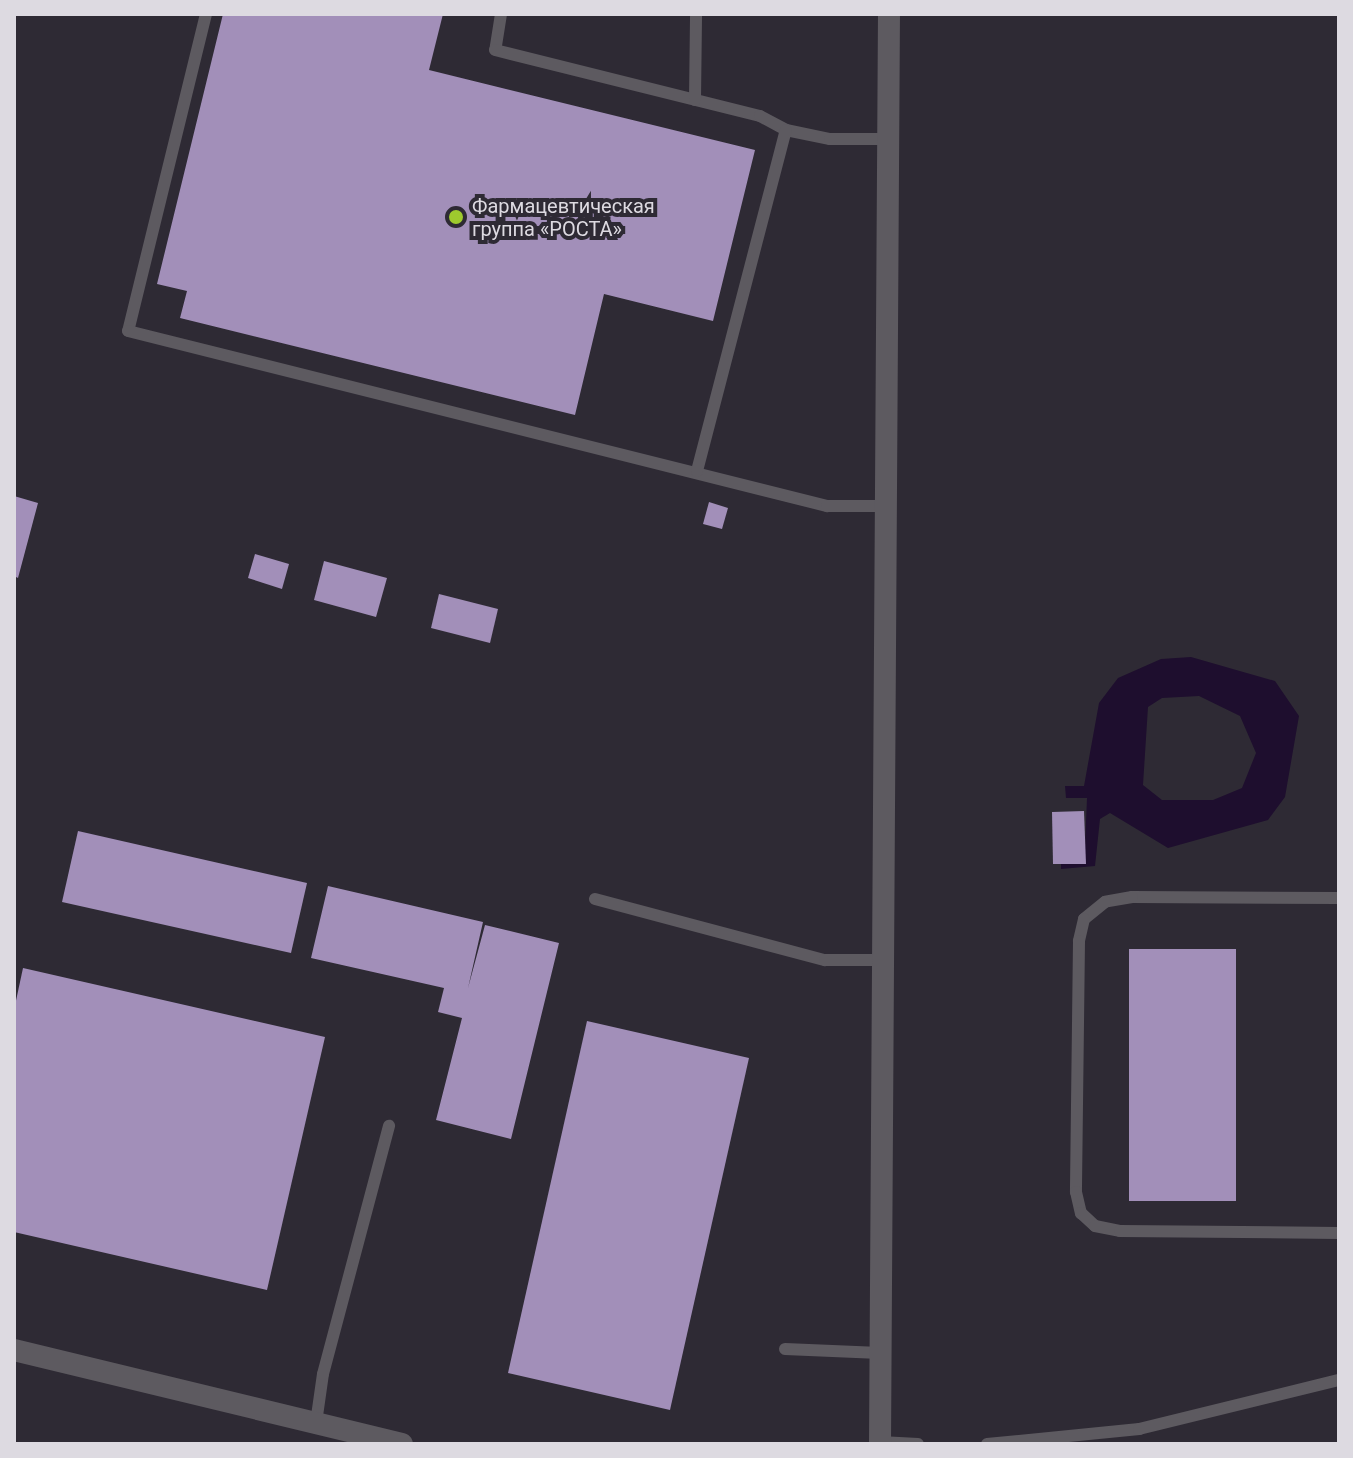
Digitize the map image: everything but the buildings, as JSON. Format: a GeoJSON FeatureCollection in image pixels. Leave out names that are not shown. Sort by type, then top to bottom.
{"type":"FeatureCollection","features":[{"type":"Feature","properties":{"kind":"street"},"geometry":{"type":"LineString","coordinates":[[880,1443],[889,14]]}},
{"type":"Feature","properties":{"kind":"street"},"geometry":{"type":"LineString","coordinates":[[14,1350],[402,1444]]}},
{"type":"Feature","properties":{"kind":"lane"},"geometry":{"type":"LineString","coordinates":[[206,14],[128,331],[827,506],[886,506]]}},
{"type":"Feature","properties":{"kind":"lane"},"geometry":{"type":"LineString","coordinates":[[501,14],[495,50],[760,116],[786,130],[830,139],[888,139]]}},
{"type":"Feature","properties":{"kind":"lane"},"geometry":{"type":"LineString","coordinates":[[695,100],[696,14]]}},
{"type":"Feature","properties":{"kind":"lane"},"geometry":{"type":"LineString","coordinates":[[697,471],[786,130]]}},
{"type":"Feature","properties":{"kind":"lane"},"geometry":{"type":"LineString","coordinates":[[1339,898],[1132,897],[1105,902],[1084,919],[1079,941],[1076,1192],[1081,1213],[1095,1226],[1120,1231],[1339,1233]]}},
{"type":"Feature","properties":{"kind":"lane"},"geometry":{"type":"LineString","coordinates":[[595,899],[825,960],[883,960]]}},
{"type":"Feature","properties":{"kind":"lane"},"geometry":{"type":"LineString","coordinates":[[316,1423],[323,1374],[349,1290],[389,1126]]}},
{"type":"Feature","properties":{"kind":"lane"},"geometry":{"type":"LineString","coordinates":[[785,1349],[880,1353]]}},
{"type":"Feature","properties":{"kind":"lane"},"geometry":{"type":"LineString","coordinates":[[987,1444],[1139,1429],[1339,1380]]}},
{"type":"Feature","properties":{"kind":"lane"},"geometry":{"type":"LineString","coordinates":[[880,1443],[918,1444]]}},
{"type":"Feature","properties":{"kind":"shaded area"},"geometry":{"type":"Polygon","coordinates":[[[1191,657],[1275,681],[1299,716],[1285,797],[1268,820],[1168,848],[1110,813],[1100,819],[1095,866],[1061,869],[1061,850],[1085,847],[1087,798],[1066,798],[1065,786],[1084,786],[1099,703],[1118,678],[1161,659],[1191,657]],[[1199,696],[1162,698],[1148,707],[1143,785],[1162,800],[1213,800],[1242,788],[1256,753],[1240,716],[1199,696]]]}},
{"type":"Feature","properties":{"kind":"place","name":"Фармацевтическая группа «РОСТА»"},"geometry":{"type":"Point","coordinates":[456,217]}}]}
